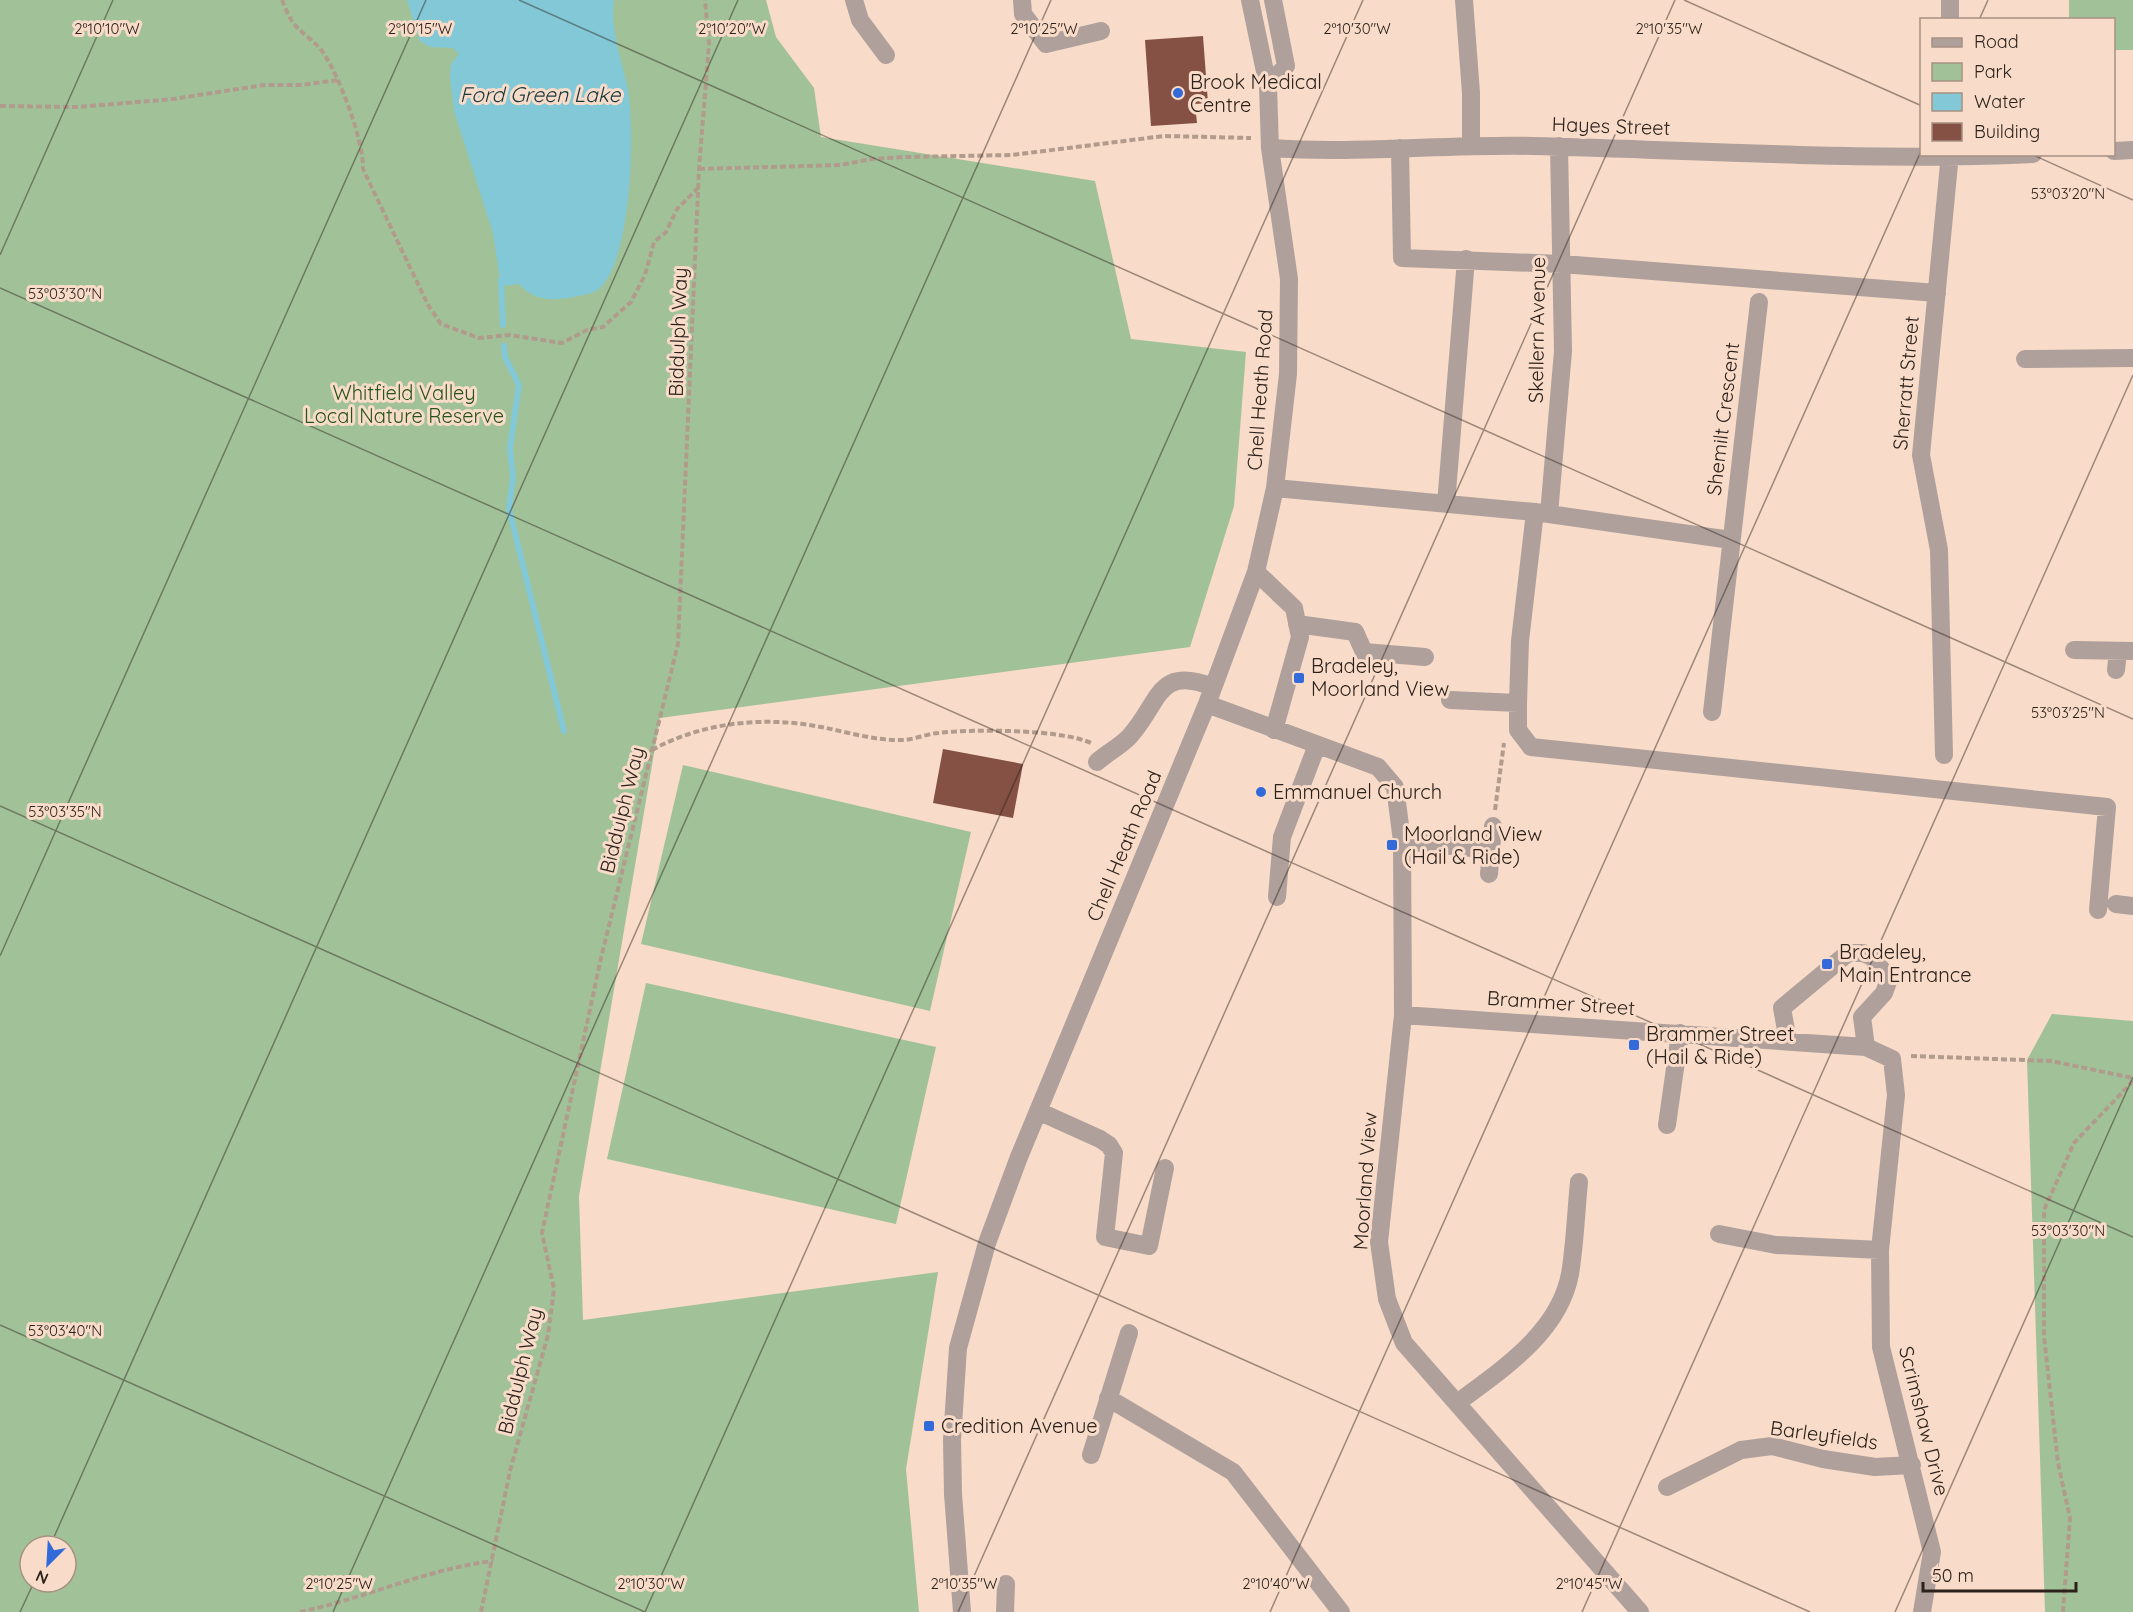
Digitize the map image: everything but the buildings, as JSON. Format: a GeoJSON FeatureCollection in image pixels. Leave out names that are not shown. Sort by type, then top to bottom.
{"type":"FeatureCollection","features":[{"type":"Feature","properties":{"kind":"street"},"geometry":{"type":"LineString","coordinates":[[854,0],[860,20],[886,55]]}},
{"type":"Feature","properties":{"kind":"street"},"geometry":{"type":"LineString","coordinates":[[1022,0],[1023,14],[1046,44],[1101,31]]}},
{"type":"Feature","properties":{"kind":"street","name":"Chell Heath Road"},"geometry":{"type":"LineString","coordinates":[[962,1612],[952,1440],[958,1348],[987,1242],[1038,1111],[1210,695],[1256,572],[1275,488],[1288,374],[1289,279],[1270,143],[1268,86],[1250,0]]}},
{"type":"Feature","properties":{"kind":"street"},"geometry":{"type":"LineString","coordinates":[[1268,86],[1286,66],[1273,0]]}},
{"type":"Feature","properties":{"kind":"street"},"geometry":{"type":"LineString","coordinates":[[1464,0],[1471,93],[1471,144]]}},
{"type":"Feature","properties":{"kind":"street"},"geometry":{"type":"LineString","coordinates":[[1950,0],[1950,18]]}},
{"type":"Feature","properties":{"kind":"street","name":"Hayes Street"},"geometry":{"type":"LineString","coordinates":[[1270,143],[1400,148],[1471,144],[1920,155]]}},
{"type":"Feature","properties":{"kind":"street","name":"Skellern Avenue"},"geometry":{"type":"LineString","coordinates":[[1518,730],[1520,640],[1542,513],[1563,351],[1559,146]]}},
{"type":"Feature","properties":{"kind":"street"},"geometry":{"type":"LineString","coordinates":[[1400,148],[1402,258],[1562,264],[1937,293]]}},
{"type":"Feature","properties":{"kind":"street"},"geometry":{"type":"LineString","coordinates":[[2115,151],[2133,150]]}},
{"type":"Feature","properties":{"kind":"street","name":"Sherratt Street"},"geometry":{"type":"LineString","coordinates":[[1944,755],[1939,550],[1921,455],[1950,156]]}},
{"type":"Feature","properties":{"kind":"street"},"geometry":{"type":"LineString","coordinates":[[1446,504],[1466,259]]}},
{"type":"Feature","properties":{"kind":"street","name":"Shemilt Crescent"},"geometry":{"type":"LineString","coordinates":[[1712,712],[1759,302]]}},
{"type":"Feature","properties":{"kind":"street"},"geometry":{"type":"LineString","coordinates":[[2025,360],[2133,358]]}},
{"type":"Feature","properties":{"kind":"street"},"geometry":{"type":"LineString","coordinates":[[1275,488],[1542,513],[1731,540]]}},
{"type":"Feature","properties":{"kind":"street"},"geometry":{"type":"LineString","coordinates":[[1256,572],[1294,608],[1300,638],[1274,730]]}},
{"type":"Feature","properties":{"kind":"street"},"geometry":{"type":"LineString","coordinates":[[1297,624],[1355,632],[1364,652],[1425,657]]}},
{"type":"Feature","properties":{"kind":"street"},"geometry":{"type":"LineString","coordinates":[[2074,650],[2126,651],[2116,670]]}},
{"type":"Feature","properties":{"kind":"street","name":"Moorland View"},"geometry":{"type":"LineString","coordinates":[[1103,757],[1128,737],[1163,688],[1179,678],[1195,680],[1210,695],[1274,730],[1378,767],[1395,788],[1402,841],[1403,1016],[1379,1242],[1386,1299],[1404,1343],[1640,1612]]}},
{"type":"Feature","properties":{"kind":"street"},"geometry":{"type":"LineString","coordinates":[[1450,700],[1518,704]]}},
{"type":"Feature","properties":{"kind":"street"},"geometry":{"type":"LineString","coordinates":[[1518,730],[1531,747],[2107,807],[2098,910]]}},
{"type":"Feature","properties":{"kind":"street"},"geometry":{"type":"LineString","coordinates":[[1277,897],[1282,837],[1317,745]]}},
{"type":"Feature","properties":{"kind":"street"},"geometry":{"type":"LineString","coordinates":[[1488,874],[1493,826]]}},
{"type":"Feature","properties":{"kind":"street"},"geometry":{"type":"LineString","coordinates":[[1402,841],[1491,850]]}},
{"type":"Feature","properties":{"kind":"street"},"geometry":{"type":"LineString","coordinates":[[1788,1041],[1782,1008],[1848,953],[1863,953],[1872,957],[1889,979],[1884,993],[1862,1017],[1866,1047]]}},
{"type":"Feature","properties":{"kind":"street","name":"Brammer Street"},"geometry":{"type":"LineString","coordinates":[[1403,1016],[1866,1047],[1888,1057]]}},
{"type":"Feature","properties":{"kind":"street"},"geometry":{"type":"LineString","coordinates":[[1667,1125],[1680,1033]]}},
{"type":"Feature","properties":{"kind":"street","name":"Scrimshaw Drive"},"geometry":{"type":"LineString","coordinates":[[1888,1057],[1896,1095],[1880,1250],[1881,1347],[1932,1552],[1922,1612]]}},
{"type":"Feature","properties":{"kind":"street"},"geometry":{"type":"LineString","coordinates":[[1038,1111],[1100,1139],[1109,1145],[1114,1153],[1105,1237],[1149,1246],[1165,1168]]}},
{"type":"Feature","properties":{"kind":"street"},"geometry":{"type":"LineString","coordinates":[[1457,1403],[1515,1359],[1552,1318],[1570,1276],[1579,1182]]}},
{"type":"Feature","properties":{"kind":"street"},"geometry":{"type":"LineString","coordinates":[[1719,1234],[1776,1245],[1880,1250]]}},
{"type":"Feature","properties":{"kind":"street"},"geometry":{"type":"LineString","coordinates":[[1091,1455],[1129,1333]]}},
{"type":"Feature","properties":{"kind":"street"},"geometry":{"type":"LineString","coordinates":[[1108,1398],[1233,1472],[1341,1612]]}},
{"type":"Feature","properties":{"kind":"street","name":"Barleyfields"},"geometry":{"type":"LineString","coordinates":[[1666,1488],[1741,1450],[1772,1446],[1823,1459],[1875,1467],[1912,1465]]}},
{"type":"Feature","properties":{"kind":"street"},"geometry":{"type":"LineString","coordinates":[[1005,1612],[1006,1584]]}},
{"type":"Feature","properties":{"kind":"path"},"geometry":{"type":"LineString","coordinates":[[282,0],[292,22],[322,51],[339,80],[364,153],[363,169],[428,305],[441,324],[479,338],[509,335],[562,344],[587,330],[603,327],[631,302],[645,275],[654,242],[666,232],[677,209],[699,188]]}},
{"type":"Feature","properties":{"kind":"path","name":"Biddulph Way"},"geometry":{"type":"LineString","coordinates":[[481,1612],[510,1471],[548,1335],[554,1289],[542,1233],[601,958],[678,644],[699,169],[709,44],[705,0]]}},
{"type":"Feature","properties":{"kind":"path"},"geometry":{"type":"LineString","coordinates":[[0,106],[78,107],[173,99],[264,85],[300,85],[339,80]]}},
{"type":"Feature","properties":{"kind":"path"},"geometry":{"type":"LineString","coordinates":[[699,169],[840,165],[872,159],[906,157],[1012,155],[1164,136],[1270,143]]}},
{"type":"Feature","properties":{"kind":"path"},"geometry":{"type":"LineString","coordinates":[[652,750],[679,736],[750,721],[774,721],[904,741],[939,733],[1042,733],[1077,737],[1103,757]]}},
{"type":"Feature","properties":{"kind":"path"},"geometry":{"type":"LineString","coordinates":[[1493,826],[1504,739],[1518,730]]}},
{"type":"Feature","properties":{"kind":"path"},"geometry":{"type":"LineString","coordinates":[[1888,1057],[2051,1061],[2133,1080]]}},
{"type":"Feature","properties":{"kind":"path"},"geometry":{"type":"LineString","coordinates":[[2063,1612],[2070,1518],[2058,1463],[2044,1336],[2044,1210],[2074,1143],[2133,1080]]}},
{"type":"Feature","properties":{"kind":"path"},"geometry":{"type":"LineString","coordinates":[[300,1612],[345,1603],[457,1566],[493,1561]]}},
{"type":"Feature","properties":{"kind":"green space","name":"Whitfield Valley Local Nature Reserve"},"geometry":{"type":"Polygon","coordinates":[[[0,0],[766,0],[776,37],[814,88],[821,137],[1095,181],[1131,339],[1246,352],[1234,506],[1190,647],[660,718],[579,1196],[583,1320],[938,1272],[906,1469],[919,1612],[0,1612],[0,0]]]}},
{"type":"Feature","properties":{"kind":"green space"},"geometry":{"type":"Polygon","coordinates":[[[2069,0],[2133,0],[2133,50],[2115,50],[2115,18],[2069,18],[2069,0]]]}},
{"type":"Feature","properties":{"kind":"green space"},"geometry":{"type":"Polygon","coordinates":[[[683,765],[971,832],[930,1011],[641,944],[683,765]]]}},
{"type":"Feature","properties":{"kind":"green space"},"geometry":{"type":"Polygon","coordinates":[[[646,983],[936,1047],[896,1224],[607,1159],[646,983]]]}},
{"type":"Feature","properties":{"kind":"green space"},"geometry":{"type":"Polygon","coordinates":[[[2052,1014],[2133,1021],[2133,1612],[2045,1612],[2027,1060],[2052,1014]]]}},
{"type":"Feature","properties":{"kind":"water","name":"Ford Green Lake"},"geometry":{"type":"Polygon","coordinates":[[[407,0],[614,0],[615,33],[630,105],[631,160],[625,223],[619,251],[610,274],[596,291],[573,297],[551,299],[537,297],[519,284],[501,286],[493,233],[454,111],[450,77],[451,64],[459,54],[453,48],[430,47],[420,41],[407,0]]]}},
{"type":"Feature","properties":{"kind":"waterway"},"geometry":{"type":"LineString","coordinates":[[501,280],[503,325]]}},
{"type":"Feature","properties":{"kind":"waterway"},"geometry":{"type":"LineString","coordinates":[[504,346],[505,357],[519,385],[510,448],[513,477],[509,509],[564,731]]}},
{"type":"Feature","properties":{"kind":"place","name":"Brook Medical Centre"},"geometry":{"type":"Point","coordinates":[1178,93]}},
{"type":"Feature","properties":{"kind":"place","name":"Bradeley, Moorland View"},"geometry":{"type":"Point","coordinates":[1299,678]}},
{"type":"Feature","properties":{"kind":"place","name":"Emmanuel Church"},"geometry":{"type":"Point","coordinates":[1261,792]}},
{"type":"Feature","properties":{"kind":"place","name":"Moorland View (Hail & Ride)"},"geometry":{"type":"Point","coordinates":[1392,845]}},
{"type":"Feature","properties":{"kind":"place","name":"Bradeley, Main Entrance"},"geometry":{"type":"Point","coordinates":[1827,964]}},
{"type":"Feature","properties":{"kind":"place","name":"Brammer Street (Hail & Ride)"},"geometry":{"type":"Point","coordinates":[1634,1045]}},
{"type":"Feature","properties":{"kind":"place","name":"Credition Avenue"},"geometry":{"type":"Point","coordinates":[929,1426]}}]}
